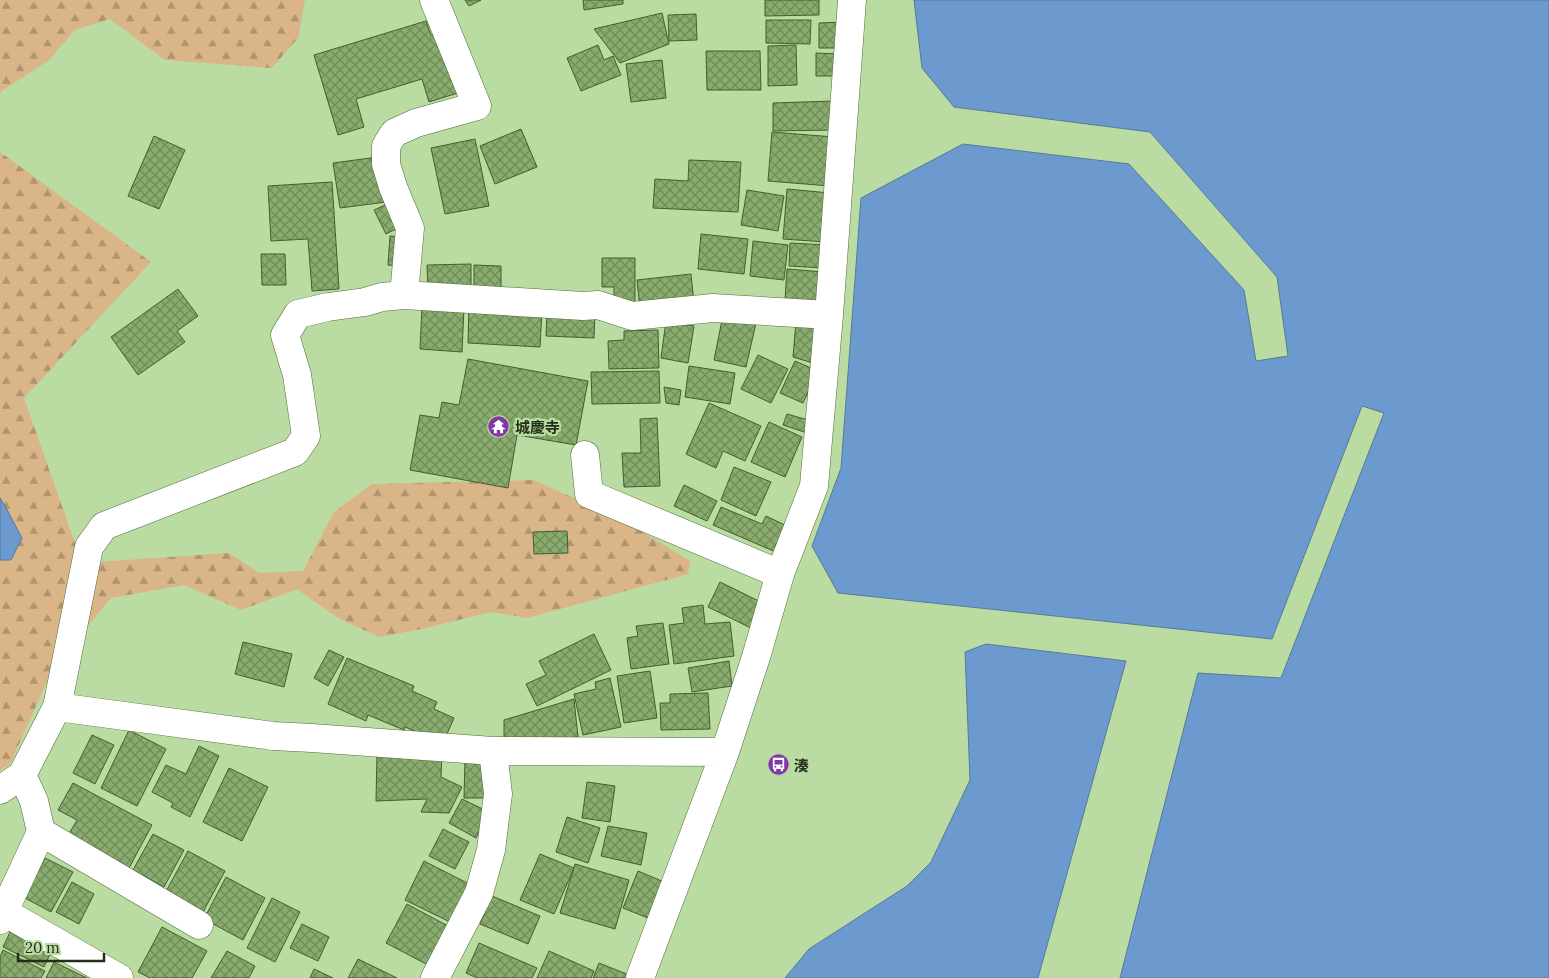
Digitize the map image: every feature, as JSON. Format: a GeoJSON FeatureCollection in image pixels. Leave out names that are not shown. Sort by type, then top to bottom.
{"type":"FeatureCollection","features":[{"type":"Feature","properties":{"kind":"street"},"geometry":{"type":"LineString","coordinates":[[404,295],[410,228],[390,180],[386,164],[386,146],[394,133],[416,123],[477,106],[434,0]]}},
{"type":"Feature","properties":{"kind":"street"},"geometry":{"type":"LineString","coordinates":[[640,978],[724,752],[756,657],[780,574],[814,486],[829,315],[852,0]]}},
{"type":"Feature","properties":{"kind":"street"},"geometry":{"type":"LineString","coordinates":[[113,977],[2,916],[41,832],[34,801],[11,783],[58,707],[89,547],[104,526],[295,452],[306,436],[297,374],[285,335],[298,314],[328,307],[365,302],[382,297],[404,295],[582,306],[598,305],[632,316],[713,308],[829,315]]}},
{"type":"Feature","properties":{"kind":"street"},"geometry":{"type":"LineString","coordinates":[[585,455],[588,494],[780,574]]}},
{"type":"Feature","properties":{"kind":"street"},"geometry":{"type":"LineString","coordinates":[[58,707],[273,736],[493,751],[724,752]]}},
{"type":"Feature","properties":{"kind":"street"},"geometry":{"type":"LineString","coordinates":[[435,978],[479,893],[490,850],[498,794],[493,751]]}},
{"type":"Feature","properties":{"kind":"street"},"geometry":{"type":"LineString","coordinates":[[41,832],[199,925]]}},
{"type":"Feature","properties":{"kind":"green space"},"geometry":{"type":"Polygon","coordinates":[[[0,0],[305,0],[298,38],[272,68],[165,60],[110,19],[75,30],[49,60],[0,94],[0,0]]]}},
{"type":"Feature","properties":{"kind":"green space"},"geometry":{"type":"Polygon","coordinates":[[[0,152],[151,262],[24,398],[82,563],[229,553],[259,573],[303,571],[334,512],[372,484],[534,480],[625,521],[690,561],[688,574],[527,618],[491,612],[422,629],[379,637],[338,618],[297,589],[241,610],[184,585],[111,598],[54,666],[10,764],[0,770],[0,152]]]}},
{"type":"Feature","properties":{"kind":"water"},"geometry":{"type":"Polygon","coordinates":[[[914,0],[1549,0],[1549,978],[1120,978],[1198,673],[1281,678],[1384,413],[1362,406],[1272,639],[838,593],[812,546],[841,468],[861,198],[963,144],[1129,164],[1244,290],[1256,361],[1288,356],[1277,277],[1150,132],[954,107],[922,68],[914,0]]]}},
{"type":"Feature","properties":{"kind":"water"},"geometry":{"type":"Polygon","coordinates":[[[0,498],[22,538],[11,560],[0,560],[0,498]]]}},
{"type":"Feature","properties":{"kind":"water"},"geometry":{"type":"Polygon","coordinates":[[[986,644],[1126,661],[1038,978],[785,978],[809,949],[907,886],[931,862],[970,780],[965,652],[986,644]]]}},
{"type":"Feature","properties":{"kind":"building"},"geometry":{"type":"Polygon","coordinates":[[[465,0],[481,0],[469,6],[465,0]]]}},
{"type":"Feature","properties":{"kind":"building"},"geometry":{"type":"Polygon","coordinates":[[[583,0],[623,0],[623,4],[584,10],[583,0]]]}},
{"type":"Feature","properties":{"kind":"building"},"geometry":{"type":"Polygon","coordinates":[[[765,0],[819,0],[819,15],[765,16],[765,0]]]}},
{"type":"Feature","properties":{"kind":"building"},"geometry":{"type":"Polygon","coordinates":[[[662,13],[669,44],[620,63],[594,29],[662,13]]]}},
{"type":"Feature","properties":{"kind":"building"},"geometry":{"type":"Polygon","coordinates":[[[696,14],[697,40],[669,41],[668,15],[696,14]]]}},
{"type":"Feature","properties":{"kind":"building"},"geometry":{"type":"Polygon","coordinates":[[[766,20],[811,20],[810,44],[766,43],[766,20]]]}},
{"type":"Feature","properties":{"kind":"building"},"geometry":{"type":"Polygon","coordinates":[[[426,21],[431,35],[442,32],[461,92],[429,102],[422,79],[356,99],[364,127],[338,135],[314,55],[426,21]]]}},
{"type":"Feature","properties":{"kind":"building"},"geometry":{"type":"Polygon","coordinates":[[[842,22],[842,48],[819,48],[819,23],[842,22]]]}},
{"type":"Feature","properties":{"kind":"building"},"geometry":{"type":"Polygon","coordinates":[[[598,45],[604,60],[613,56],[621,75],[581,91],[567,58],[598,45]]]}},
{"type":"Feature","properties":{"kind":"building"},"geometry":{"type":"Polygon","coordinates":[[[796,45],[797,85],[768,86],[768,46],[796,45]]]}},
{"type":"Feature","properties":{"kind":"building"},"geometry":{"type":"Polygon","coordinates":[[[706,51],[760,51],[761,90],[707,90],[706,51]]]}},
{"type":"Feature","properties":{"kind":"building"},"geometry":{"type":"Polygon","coordinates":[[[816,53],[841,54],[841,76],[816,76],[816,53]]]}},
{"type":"Feature","properties":{"kind":"building"},"geometry":{"type":"Polygon","coordinates":[[[662,60],[666,98],[631,102],[626,64],[662,60]]]}},
{"type":"Feature","properties":{"kind":"building"},"geometry":{"type":"Polygon","coordinates":[[[834,101],[835,130],[773,131],[773,103],[834,101]]]}},
{"type":"Feature","properties":{"kind":"building"},"geometry":{"type":"Polygon","coordinates":[[[521,129],[537,167],[495,184],[480,146],[521,129]]]}},
{"type":"Feature","properties":{"kind":"building"},"geometry":{"type":"Polygon","coordinates":[[[772,132],[834,137],[830,186],[768,181],[772,132]]]}},
{"type":"Feature","properties":{"kind":"building"},"geometry":{"type":"Polygon","coordinates":[[[154,136],[185,150],[159,209],[128,196],[154,136]]]}},
{"type":"Feature","properties":{"kind":"building"},"geometry":{"type":"Polygon","coordinates":[[[475,139],[489,206],[445,214],[431,148],[475,139]]]}},
{"type":"Feature","properties":{"kind":"building"},"geometry":{"type":"Polygon","coordinates":[[[378,157],[386,202],[340,208],[333,163],[378,157]]]}},
{"type":"Feature","properties":{"kind":"building"},"geometry":{"type":"Polygon","coordinates":[[[689,160],[741,162],[738,212],[653,208],[655,179],[688,181],[689,160]]]}},
{"type":"Feature","properties":{"kind":"building"},"geometry":{"type":"Polygon","coordinates":[[[332,182],[339,289],[312,291],[308,239],[271,241],[268,186],[332,182]]]}},
{"type":"Feature","properties":{"kind":"building"},"geometry":{"type":"Polygon","coordinates":[[[787,189],[830,193],[826,242],[783,239],[787,189]]]}},
{"type":"Feature","properties":{"kind":"building"},"geometry":{"type":"Polygon","coordinates":[[[747,190],[784,196],[778,231],[741,225],[747,190]]]}},
{"type":"Feature","properties":{"kind":"building"},"geometry":{"type":"Polygon","coordinates":[[[392,202],[404,225],[386,234],[374,210],[392,202]]]}},
{"type":"Feature","properties":{"kind":"building"},"geometry":{"type":"Polygon","coordinates":[[[701,234],[748,239],[744,274],[698,269],[701,234]]]}},
{"type":"Feature","properties":{"kind":"building"},"geometry":{"type":"Polygon","coordinates":[[[390,236],[406,237],[404,266],[388,265],[390,236]]]}},
{"type":"Feature","properties":{"kind":"building"},"geometry":{"type":"Polygon","coordinates":[[[753,241],[788,245],[784,280],[750,276],[753,241]]]}},
{"type":"Feature","properties":{"kind":"building"},"geometry":{"type":"Polygon","coordinates":[[[790,243],[827,245],[825,268],[789,266],[790,243]]]}},
{"type":"Feature","properties":{"kind":"building"},"geometry":{"type":"Polygon","coordinates":[[[261,254],[285,254],[286,285],[262,285],[261,254]]]}},
{"type":"Feature","properties":{"kind":"building"},"geometry":{"type":"Polygon","coordinates":[[[602,258],[635,258],[635,304],[614,304],[614,287],[602,287],[602,258]]]}},
{"type":"Feature","properties":{"kind":"building"},"geometry":{"type":"Polygon","coordinates":[[[471,264],[471,290],[428,291],[427,265],[471,264]]]}},
{"type":"Feature","properties":{"kind":"building"},"geometry":{"type":"Polygon","coordinates":[[[474,265],[501,266],[501,287],[474,287],[474,265]]]}},
{"type":"Feature","properties":{"kind":"building"},"geometry":{"type":"Polygon","coordinates":[[[787,269],[824,272],[822,302],[785,300],[787,269]]]}},
{"type":"Feature","properties":{"kind":"building"},"geometry":{"type":"Polygon","coordinates":[[[691,274],[694,303],[640,309],[637,280],[691,274]]]}},
{"type":"Feature","properties":{"kind":"building"},"geometry":{"type":"Polygon","coordinates":[[[178,289],[198,316],[177,331],[185,342],[138,375],[111,337],[178,289]]]}},
{"type":"Feature","properties":{"kind":"building"},"geometry":{"type":"Polygon","coordinates":[[[469,305],[542,309],[540,347],[468,343],[469,305]]]}},
{"type":"Feature","properties":{"kind":"building"},"geometry":{"type":"Polygon","coordinates":[[[422,306],[464,308],[462,352],[420,349],[422,306]]]}},
{"type":"Feature","properties":{"kind":"building"},"geometry":{"type":"Polygon","coordinates":[[[547,309],[595,312],[594,338],[546,336],[547,309]]]}},
{"type":"Feature","properties":{"kind":"building"},"geometry":{"type":"Polygon","coordinates":[[[723,315],[756,323],[746,367],[714,360],[723,315]]]}},
{"type":"Feature","properties":{"kind":"building"},"geometry":{"type":"Polygon","coordinates":[[[666,321],[694,326],[688,363],[661,358],[666,321]]]}},
{"type":"Feature","properties":{"kind":"building"},"geometry":{"type":"Polygon","coordinates":[[[796,321],[818,324],[816,364],[793,357],[796,321]]]}},
{"type":"Feature","properties":{"kind":"building"},"geometry":{"type":"Polygon","coordinates":[[[658,330],[659,368],[609,369],[608,341],[624,340],[624,331],[658,330]]]}},
{"type":"Feature","properties":{"kind":"building"},"geometry":{"type":"Polygon","coordinates":[[[758,355],[788,369],[771,403],[741,389],[758,355]]]}},
{"type":"Feature","properties":{"kind":"building","name":"城慶寺"},"geometry":{"type":"Polygon","coordinates":[[[468,359],[588,381],[576,445],[517,435],[508,488],[410,470],[420,415],[439,418],[442,402],[459,405],[468,359]]]}},
{"type":"Feature","properties":{"kind":"building"},"geometry":{"type":"Polygon","coordinates":[[[795,361],[818,371],[803,403],[780,393],[795,361]]]}},
{"type":"Feature","properties":{"kind":"building"},"geometry":{"type":"Polygon","coordinates":[[[689,366],[735,373],[730,404],[685,397],[689,366]]]}},
{"type":"Feature","properties":{"kind":"building"},"geometry":{"type":"Polygon","coordinates":[[[659,371],[660,403],[592,404],[591,372],[659,371]]]}},
{"type":"Feature","properties":{"kind":"building"},"geometry":{"type":"Polygon","coordinates":[[[664,387],[681,390],[679,405],[666,403],[664,387]]]}},
{"type":"Feature","properties":{"kind":"building"},"geometry":{"type":"Polygon","coordinates":[[[709,403],[761,426],[745,461],[723,451],[716,468],[686,454],[709,403]]]}},
{"type":"Feature","properties":{"kind":"building"},"geometry":{"type":"Polygon","coordinates":[[[787,414],[808,420],[804,432],[783,425],[787,414]]]}},
{"type":"Feature","properties":{"kind":"building"},"geometry":{"type":"Polygon","coordinates":[[[657,418],[660,486],[624,487],[622,453],[641,453],[640,419],[657,418]]]}},
{"type":"Feature","properties":{"kind":"building"},"geometry":{"type":"Polygon","coordinates":[[[769,422],[802,437],[785,477],[751,462],[769,422]]]}},
{"type":"Feature","properties":{"kind":"building"},"geometry":{"type":"Polygon","coordinates":[[[734,467],[771,482],[756,516],[721,500],[734,467]]]}},
{"type":"Feature","properties":{"kind":"building"},"geometry":{"type":"Polygon","coordinates":[[[684,485],[717,501],[707,521],[674,506],[684,485]]]}},
{"type":"Feature","properties":{"kind":"building"},"geometry":{"type":"Polygon","coordinates":[[[721,507],[762,524],[766,516],[789,527],[778,553],[713,525],[721,507]]]}},
{"type":"Feature","properties":{"kind":"building"},"geometry":{"type":"Polygon","coordinates":[[[567,531],[568,553],[534,554],[533,532],[567,531]]]}},
{"type":"Feature","properties":{"kind":"building"},"geometry":{"type":"Polygon","coordinates":[[[720,582],[765,604],[753,629],[708,607],[720,582]]]}},
{"type":"Feature","properties":{"kind":"building"},"geometry":{"type":"Polygon","coordinates":[[[703,605],[705,624],[730,622],[734,656],[674,664],[669,625],[684,623],[682,608],[703,605]]]}},
{"type":"Feature","properties":{"kind":"building"},"geometry":{"type":"Polygon","coordinates":[[[663,623],[669,664],[631,669],[627,638],[638,636],[636,626],[663,623]]]}},
{"type":"Feature","properties":{"kind":"building"},"geometry":{"type":"Polygon","coordinates":[[[594,634],[611,670],[537,706],[526,684],[546,675],[539,661],[594,634]]]}},
{"type":"Feature","properties":{"kind":"building"},"geometry":{"type":"Polygon","coordinates":[[[243,642],[292,654],[284,687],[235,674],[243,642]]]}},
{"type":"Feature","properties":{"kind":"building"},"geometry":{"type":"Polygon","coordinates":[[[329,650],[344,657],[328,686],[314,678],[329,650]]]}},
{"type":"Feature","properties":{"kind":"building"},"geometry":{"type":"Polygon","coordinates":[[[347,658],[414,686],[412,691],[437,702],[434,709],[454,718],[443,743],[405,727],[404,730],[368,715],[366,721],[328,704],[347,658]]]}},
{"type":"Feature","properties":{"kind":"building"},"geometry":{"type":"Polygon","coordinates":[[[729,661],[732,686],[692,692],[688,668],[729,661]]]}},
{"type":"Feature","properties":{"kind":"building"},"geometry":{"type":"Polygon","coordinates":[[[650,671],[657,718],[624,723],[617,676],[650,671]]]}},
{"type":"Feature","properties":{"kind":"building"},"geometry":{"type":"Polygon","coordinates":[[[610,678],[621,727],[583,735],[574,694],[596,689],[595,682],[610,678]]]}},
{"type":"Feature","properties":{"kind":"building"},"geometry":{"type":"Polygon","coordinates":[[[708,693],[710,729],[661,730],[660,703],[670,703],[670,694],[708,693]]]}},
{"type":"Feature","properties":{"kind":"building"},"geometry":{"type":"Polygon","coordinates":[[[574,699],[578,737],[504,743],[504,720],[574,699]]]}},
{"type":"Feature","properties":{"kind":"building"},"geometry":{"type":"Polygon","coordinates":[[[129,730],[166,749],[137,806],[101,788],[129,730]]]}},
{"type":"Feature","properties":{"kind":"building"},"geometry":{"type":"Polygon","coordinates":[[[92,735],[114,745],[95,784],[73,773],[92,735]]]}},
{"type":"Feature","properties":{"kind":"building"},"geometry":{"type":"Polygon","coordinates":[[[199,746],[219,756],[190,817],[171,807],[173,803],[152,792],[166,765],[186,774],[199,746]]]}},
{"type":"Feature","properties":{"kind":"building"},"geometry":{"type":"Polygon","coordinates":[[[442,751],[441,777],[462,787],[449,813],[421,812],[427,799],[376,801],[377,753],[442,751]]]}},
{"type":"Feature","properties":{"kind":"building"},"geometry":{"type":"Polygon","coordinates":[[[465,758],[488,758],[488,798],[464,798],[465,758]]]}},
{"type":"Feature","properties":{"kind":"building"},"geometry":{"type":"Polygon","coordinates":[[[229,768],[268,787],[242,841],[203,822],[229,768]]]}},
{"type":"Feature","properties":{"kind":"building"},"geometry":{"type":"Polygon","coordinates":[[[587,782],[615,786],[610,822],[582,818],[587,782]]]}},
{"type":"Feature","properties":{"kind":"building"},"geometry":{"type":"Polygon","coordinates":[[[73,783],[152,825],[128,870],[67,837],[77,820],[58,810],[73,783]]]}},
{"type":"Feature","properties":{"kind":"building"},"geometry":{"type":"Polygon","coordinates":[[[462,799],[489,812],[476,838],[449,823],[462,799]]]}},
{"type":"Feature","properties":{"kind":"building"},"geometry":{"type":"Polygon","coordinates":[[[567,817],[600,828],[588,863],[556,852],[567,817]]]}},
{"type":"Feature","properties":{"kind":"building"},"geometry":{"type":"Polygon","coordinates":[[[608,826],[647,833],[641,865],[601,856],[608,826]]]}},
{"type":"Feature","properties":{"kind":"building"},"geometry":{"type":"Polygon","coordinates":[[[443,829],[469,842],[455,869],[429,856],[443,829]]]}},
{"type":"Feature","properties":{"kind":"building"},"geometry":{"type":"Polygon","coordinates":[[[153,834],[184,850],[164,887],[133,870],[153,834]]]}},
{"type":"Feature","properties":{"kind":"building"},"geometry":{"type":"Polygon","coordinates":[[[188,851],[225,871],[202,914],[164,895],[188,851]]]}},
{"type":"Feature","properties":{"kind":"building"},"geometry":{"type":"Polygon","coordinates":[[[540,854],[574,868],[554,914],[520,900],[540,854]]]}},
{"type":"Feature","properties":{"kind":"building"},"geometry":{"type":"Polygon","coordinates":[[[45,858],[73,872],[51,912],[23,897],[45,858]]]}},
{"type":"Feature","properties":{"kind":"building"},"geometry":{"type":"Polygon","coordinates":[[[424,861],[469,884],[450,922],[405,900],[424,861]]]}},
{"type":"Feature","properties":{"kind":"building"},"geometry":{"type":"Polygon","coordinates":[[[575,864],[629,880],[615,929],[560,913],[575,864]]]}},
{"type":"Feature","properties":{"kind":"building"},"geometry":{"type":"Polygon","coordinates":[[[638,871],[664,882],[648,918],[623,908],[638,871]]]}},
{"type":"Feature","properties":{"kind":"building"},"geometry":{"type":"Polygon","coordinates":[[[226,877],[265,898],[243,940],[204,919],[226,877]]]}},
{"type":"Feature","properties":{"kind":"building"},"geometry":{"type":"Polygon","coordinates":[[[72,882],[94,894],[79,924],[56,912],[72,882]]]}},
{"type":"Feature","properties":{"kind":"building"},"geometry":{"type":"Polygon","coordinates":[[[492,896],[540,916],[528,944],[480,924],[492,896]]]}},
{"type":"Feature","properties":{"kind":"building"},"geometry":{"type":"Polygon","coordinates":[[[272,898],[300,912],[275,962],[247,948],[272,898]]]}},
{"type":"Feature","properties":{"kind":"building"},"geometry":{"type":"Polygon","coordinates":[[[407,904],[448,926],[428,965],[386,943],[407,904]]]}},
{"type":"Feature","properties":{"kind":"building"},"geometry":{"type":"Polygon","coordinates":[[[14,924],[55,944],[44,967],[3,947],[14,924]]]}},
{"type":"Feature","properties":{"kind":"building"},"geometry":{"type":"Polygon","coordinates":[[[302,924],[329,937],[318,961],[290,948],[302,924]]]}},
{"type":"Feature","properties":{"kind":"building"},"geometry":{"type":"Polygon","coordinates":[[[162,927],[207,951],[192,978],[150,978],[138,972],[162,927]]]}},
{"type":"Feature","properties":{"kind":"building"},"geometry":{"type":"Polygon","coordinates":[[[479,943],[537,968],[532,978],[477,978],[466,973],[479,943]]]}},
{"type":"Feature","properties":{"kind":"building"},"geometry":{"type":"Polygon","coordinates":[[[3,950],[45,971],[41,978],[0,978],[0,957],[3,950]]]}},
{"type":"Feature","properties":{"kind":"building"},"geometry":{"type":"Polygon","coordinates":[[[227,951],[255,966],[249,978],[211,978],[227,951]]]}},
{"type":"Feature","properties":{"kind":"building"},"geometry":{"type":"Polygon","coordinates":[[[549,951],[594,971],[591,978],[537,978],[549,951]]]}},
{"type":"Feature","properties":{"kind":"building"},"geometry":{"type":"Polygon","coordinates":[[[358,959],[397,978],[348,978],[358,959]]]}},
{"type":"Feature","properties":{"kind":"building"},"geometry":{"type":"Polygon","coordinates":[[[54,962],[87,978],[46,978],[54,962]]]}},
{"type":"Feature","properties":{"kind":"building"},"geometry":{"type":"Polygon","coordinates":[[[599,963],[629,975],[628,978],[593,978],[599,963]]]}},
{"type":"Feature","properties":{"kind":"building"},"geometry":{"type":"Polygon","coordinates":[[[314,969],[333,978],[310,978],[314,969]]]}},
{"type":"Feature","properties":{"kind":"place","name":"城慶寺"},"geometry":{"type":"Point","coordinates":[499,427]}},
{"type":"Feature","properties":{"kind":"place","name":"湊"},"geometry":{"type":"Point","coordinates":[778,765]}}]}
